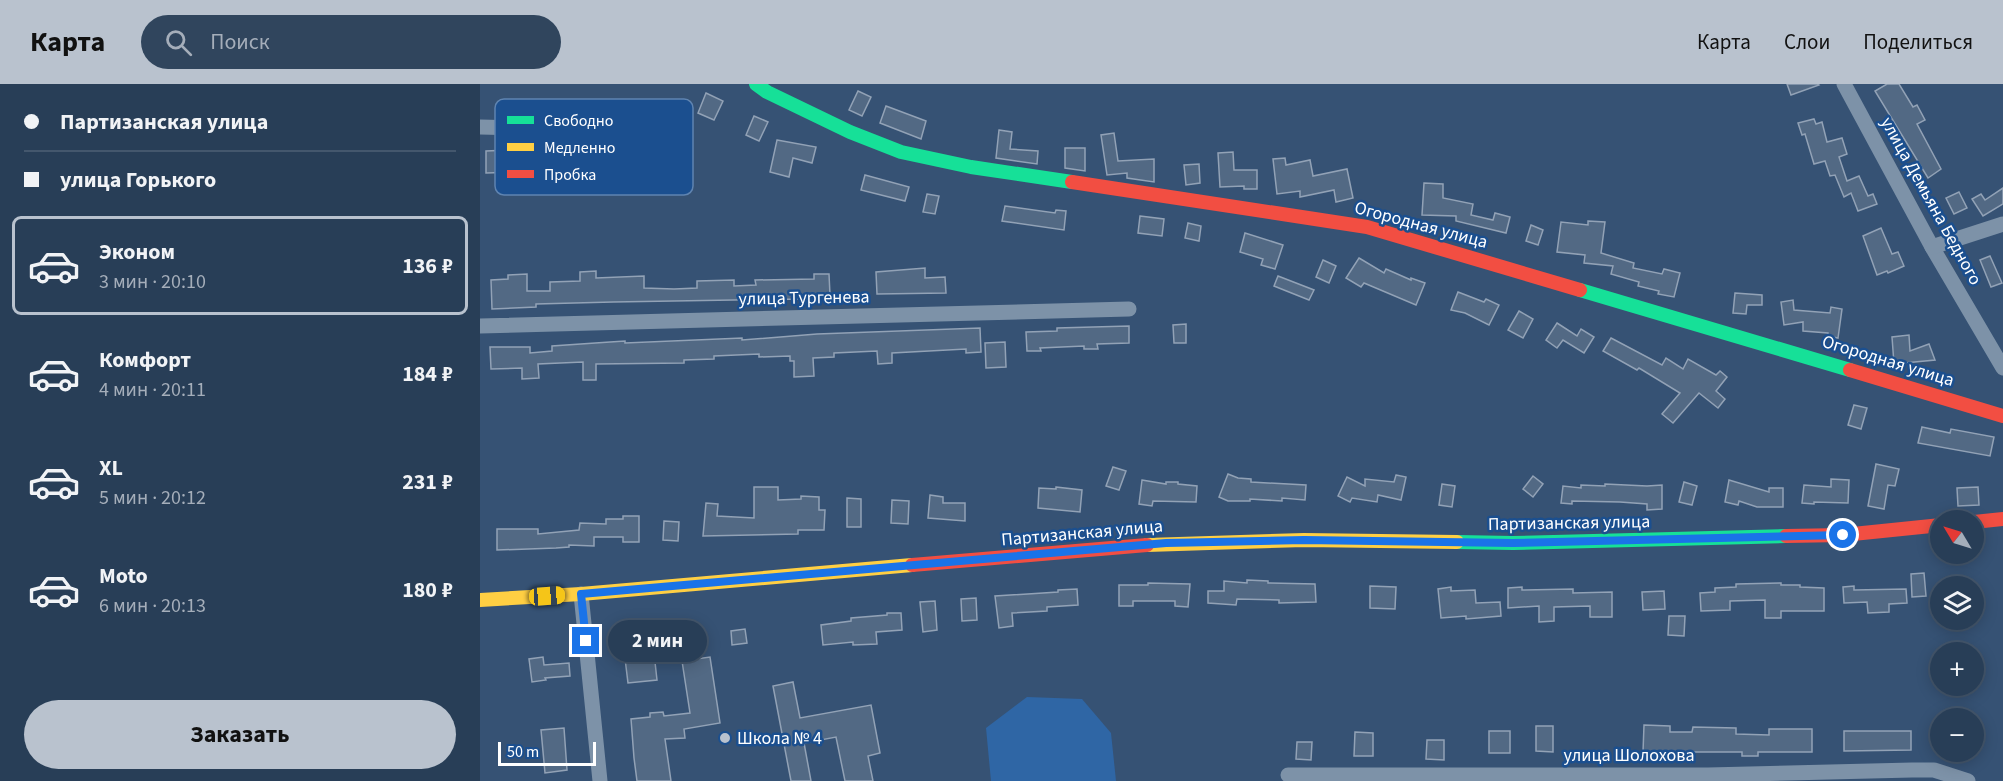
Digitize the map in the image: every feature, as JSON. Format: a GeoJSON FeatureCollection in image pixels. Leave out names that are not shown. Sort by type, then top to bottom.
{"type":"FeatureCollection","features":[{"type":"Feature","properties":{"kind":"street","name":"Огородная улица"},"geometry":{"type":"LineString","coordinates":[[756,84],[767,92],[850,132],[901,152],[970,167],[1368,227],[2003,416]]}},
{"type":"Feature","properties":{"kind":"street","name":"улица Демьяна Бедного"},"geometry":{"type":"LineString","coordinates":[[1844,84],[1932,247],[1998,345],[2003,368]]}},
{"type":"Feature","properties":{"kind":"street"},"geometry":{"type":"LineString","coordinates":[[480,128],[495,128]]}},
{"type":"Feature","properties":{"kind":"street"},"geometry":{"type":"LineString","coordinates":[[1932,247],[2003,224]]}},
{"type":"Feature","properties":{"kind":"street","name":"улица Тургенева"},"geometry":{"type":"LineString","coordinates":[[480,326],[1129,309]]}},
{"type":"Feature","properties":{"kind":"street"},"geometry":{"type":"LineString","coordinates":[[1984,521],[2003,519]]}},
{"type":"Feature","properties":{"kind":"street","name":"Партизанская улица"},"geometry":{"type":"LineString","coordinates":[[480,600],[581,594],[1166,543],[1304,540],[1513,543],[1843,535],[1930,526]]}},
{"type":"Feature","properties":{"kind":"street"},"geometry":{"type":"LineString","coordinates":[[581,594],[600,781]]}},
{"type":"Feature","properties":{"kind":"street","name":"улица Шолохова"},"geometry":{"type":"LineString","coordinates":[[1288,775],[1912,775],[1934,770],[1968,781]]}},
{"type":"Feature","properties":{"kind":"shaded area"},"geometry":{"type":"Polygon","coordinates":[[[1027,697],[1082,699],[1111,733],[1116,781],[991,781],[986,728],[1027,697]]]}},
{"type":"Feature","properties":{"kind":"building"},"geometry":{"type":"Polygon","coordinates":[[[1787,84],[1818,84],[1819,85],[1791,95],[1787,84]]]}},
{"type":"Feature","properties":{"kind":"building"},"geometry":{"type":"Polygon","coordinates":[[[1887,84],[1899,84],[1913,107],[1917,105],[1925,120],[1917,124],[1941,169],[1928,178],[1875,91],[1887,84]]]}},
{"type":"Feature","properties":{"kind":"building"},"geometry":{"type":"Polygon","coordinates":[[[858,91],[871,97],[862,116],[849,110],[858,91]]]}},
{"type":"Feature","properties":{"kind":"building"},"geometry":{"type":"Polygon","coordinates":[[[706,93],[723,101],[714,120],[698,113],[706,93]]]}},
{"type":"Feature","properties":{"kind":"building"},"geometry":{"type":"Polygon","coordinates":[[[886,106],[926,121],[921,139],[880,123],[886,106]]]}},
{"type":"Feature","properties":{"kind":"building"},"geometry":{"type":"Polygon","coordinates":[[[754,116],[768,122],[759,141],[746,135],[754,116]]]}},
{"type":"Feature","properties":{"kind":"building"},"geometry":{"type":"Polygon","coordinates":[[[1814,119],[1816,124],[1822,122],[1827,142],[1842,138],[1847,154],[1839,157],[1847,181],[1859,176],[1868,196],[1873,194],[1877,204],[1858,211],[1851,193],[1844,197],[1835,175],[1830,176],[1825,161],[1814,164],[1805,134],[1802,135],[1798,123],[1814,119]]]}},
{"type":"Feature","properties":{"kind":"building"},"geometry":{"type":"Polygon","coordinates":[[[999,130],[1012,132],[1010,149],[1038,151],[1037,164],[996,158],[999,130]]]}},
{"type":"Feature","properties":{"kind":"building"},"geometry":{"type":"Polygon","coordinates":[[[1114,133],[1118,161],[1154,159],[1154,182],[1127,178],[1127,173],[1107,175],[1101,135],[1114,133]]]}},
{"type":"Feature","properties":{"kind":"building"},"geometry":{"type":"Polygon","coordinates":[[[777,140],[816,147],[812,163],[793,158],[789,177],[770,172],[777,140]]]}},
{"type":"Feature","properties":{"kind":"building"},"geometry":{"type":"Polygon","coordinates":[[[1065,148],[1085,148],[1085,171],[1065,168],[1065,148]]]}},
{"type":"Feature","properties":{"kind":"building"},"geometry":{"type":"Polygon","coordinates":[[[486,151],[495,151],[495,173],[486,173],[486,151]]]}},
{"type":"Feature","properties":{"kind":"building"},"geometry":{"type":"Polygon","coordinates":[[[1233,152],[1234,170],[1257,170],[1257,189],[1244,189],[1244,186],[1220,187],[1218,153],[1233,152]]]}},
{"type":"Feature","properties":{"kind":"building"},"geometry":{"type":"Polygon","coordinates":[[[1285,158],[1286,165],[1310,160],[1313,176],[1347,169],[1353,198],[1336,202],[1334,190],[1300,197],[1300,191],[1277,194],[1273,159],[1285,158]]]}},
{"type":"Feature","properties":{"kind":"building"},"geometry":{"type":"Polygon","coordinates":[[[1199,164],[1200,183],[1186,185],[1184,165],[1199,164]]]}},
{"type":"Feature","properties":{"kind":"building"},"geometry":{"type":"Polygon","coordinates":[[[865,175],[909,187],[905,201],[861,190],[865,175]]]}},
{"type":"Feature","properties":{"kind":"building"},"geometry":{"type":"Polygon","coordinates":[[[1424,183],[1443,184],[1443,198],[1473,204],[1471,215],[1493,220],[1495,213],[1510,217],[1506,233],[1456,221],[1456,216],[1422,215],[1424,183]]]}},
{"type":"Feature","properties":{"kind":"building"},"geometry":{"type":"Polygon","coordinates":[[[2003,188],[2003,204],[1983,216],[1972,199],[1981,194],[1985,200],[2003,188]]]}},
{"type":"Feature","properties":{"kind":"building"},"geometry":{"type":"Polygon","coordinates":[[[1959,192],[1967,208],[1954,214],[1946,198],[1959,192]]]}},
{"type":"Feature","properties":{"kind":"building"},"geometry":{"type":"Polygon","coordinates":[[[927,194],[939,196],[935,214],[923,212],[927,194]]]}},
{"type":"Feature","properties":{"kind":"building"},"geometry":{"type":"Polygon","coordinates":[[[1005,206],[1055,213],[1056,210],[1066,211],[1064,230],[1002,221],[1005,206]]]}},
{"type":"Feature","properties":{"kind":"building"},"geometry":{"type":"Polygon","coordinates":[[[1140,216],[1164,219],[1162,236],[1138,233],[1140,216]]]}},
{"type":"Feature","properties":{"kind":"building"},"geometry":{"type":"Polygon","coordinates":[[[1588,221],[1605,222],[1601,253],[1634,263],[1633,268],[1662,274],[1664,269],[1680,273],[1674,297],[1658,294],[1659,291],[1638,286],[1639,282],[1611,274],[1613,266],[1584,263],[1585,255],[1557,252],[1561,222],[1588,225],[1588,221]]]}},
{"type":"Feature","properties":{"kind":"building"},"geometry":{"type":"Polygon","coordinates":[[[1188,223],[1201,226],[1199,241],[1185,238],[1188,223]]]}},
{"type":"Feature","properties":{"kind":"building"},"geometry":{"type":"Polygon","coordinates":[[[1531,225],[1543,230],[1538,245],[1526,241],[1531,225]]]}},
{"type":"Feature","properties":{"kind":"building"},"geometry":{"type":"Polygon","coordinates":[[[1881,228],[1892,254],[1898,252],[1904,266],[1877,275],[1863,236],[1881,228]]]}},
{"type":"Feature","properties":{"kind":"building"},"geometry":{"type":"Polygon","coordinates":[[[1245,233],[1283,245],[1275,269],[1261,265],[1263,259],[1240,252],[1245,233]]]}},
{"type":"Feature","properties":{"kind":"building"},"geometry":{"type":"Polygon","coordinates":[[[1990,256],[2002,283],[1991,287],[1980,260],[1990,256]]]}},
{"type":"Feature","properties":{"kind":"building"},"geometry":{"type":"Polygon","coordinates":[[[1359,258],[1384,273],[1386,269],[1411,280],[1411,278],[1425,283],[1416,305],[1364,283],[1361,287],[1346,278],[1359,258]]]}},
{"type":"Feature","properties":{"kind":"building"},"geometry":{"type":"Polygon","coordinates":[[[1323,260],[1336,266],[1329,283],[1316,277],[1323,260]]]}},
{"type":"Feature","properties":{"kind":"building"},"geometry":{"type":"Polygon","coordinates":[[[925,268],[925,278],[945,277],[946,293],[877,294],[876,272],[925,268]]]}},
{"type":"Feature","properties":{"kind":"building"},"geometry":{"type":"Polygon","coordinates":[[[596,271],[596,278],[644,276],[644,288],[674,289],[697,288],[697,281],[734,280],[734,286],[756,285],[755,280],[814,279],[814,274],[829,274],[830,295],[802,296],[802,299],[536,304],[536,307],[492,309],[491,280],[508,279],[508,275],[527,274],[527,291],[550,291],[550,282],[580,281],[580,272],[596,271]]]}},
{"type":"Feature","properties":{"kind":"building"},"geometry":{"type":"Polygon","coordinates":[[[1278,276],[1314,290],[1309,300],[1274,286],[1278,276]]]}},
{"type":"Feature","properties":{"kind":"building"},"geometry":{"type":"Polygon","coordinates":[[[1458,292],[1499,305],[1489,325],[1465,313],[1451,310],[1458,292]]]}},
{"type":"Feature","properties":{"kind":"building"},"geometry":{"type":"Polygon","coordinates":[[[1735,293],[1762,295],[1762,305],[1747,305],[1746,314],[1733,313],[1735,293]]]}},
{"type":"Feature","properties":{"kind":"building"},"geometry":{"type":"Polygon","coordinates":[[[1793,300],[1794,310],[1830,313],[1831,307],[1842,309],[1838,338],[1828,336],[1828,333],[1803,331],[1803,322],[1784,325],[1781,302],[1793,300]]]}},
{"type":"Feature","properties":{"kind":"building"},"geometry":{"type":"Polygon","coordinates":[[[1519,311],[1533,319],[1523,338],[1508,330],[1519,311]]]}},
{"type":"Feature","properties":{"kind":"building"},"geometry":{"type":"Polygon","coordinates":[[[1557,323],[1577,336],[1581,329],[1594,337],[1584,353],[1563,340],[1557,348],[1546,340],[1557,323]]]}},
{"type":"Feature","properties":{"kind":"building"},"geometry":{"type":"Polygon","coordinates":[[[1186,324],[1186,343],[1174,343],[1173,325],[1186,324]]]}},
{"type":"Feature","properties":{"kind":"building"},"geometry":{"type":"Polygon","coordinates":[[[1129,326],[1129,343],[1097,344],[1098,349],[1084,349],[1084,346],[1040,348],[1041,351],[1027,351],[1026,332],[1057,331],[1057,328],[1129,326]]]}},
{"type":"Feature","properties":{"kind":"building"},"geometry":{"type":"Polygon","coordinates":[[[980,328],[981,352],[966,353],[966,349],[892,353],[892,363],[878,364],[877,351],[834,353],[834,357],[813,358],[814,376],[794,377],[794,361],[790,361],[790,356],[759,357],[759,354],[714,356],[714,359],[684,360],[684,363],[596,364],[596,380],[583,380],[583,362],[538,364],[539,378],[522,379],[522,368],[491,369],[490,347],[530,347],[530,353],[552,351],[552,346],[625,341],[625,343],[742,338],[742,340],[817,334],[980,328]]]}},
{"type":"Feature","properties":{"kind":"building"},"geometry":{"type":"Polygon","coordinates":[[[1909,335],[1910,351],[1929,344],[1935,360],[1894,364],[1892,337],[1909,335]]]}},
{"type":"Feature","properties":{"kind":"building"},"geometry":{"type":"Polygon","coordinates":[[[1611,338],[1662,365],[1666,358],[1683,369],[1688,359],[1716,375],[1720,371],[1727,377],[1716,391],[1725,399],[1718,408],[1699,393],[1673,423],[1662,414],[1680,393],[1639,368],[1637,370],[1603,351],[1611,338]]]}},
{"type":"Feature","properties":{"kind":"building"},"geometry":{"type":"Polygon","coordinates":[[[1005,342],[1006,367],[986,368],[985,343],[1005,342]]]}},
{"type":"Feature","properties":{"kind":"building"},"geometry":{"type":"Polygon","coordinates":[[[1854,405],[1867,408],[1861,429],[1848,425],[1854,405]]]}},
{"type":"Feature","properties":{"kind":"building"},"geometry":{"type":"Polygon","coordinates":[[[1922,427],[1950,433],[1951,429],[1994,437],[1990,456],[1918,443],[1922,427]]]}},
{"type":"Feature","properties":{"kind":"building"},"geometry":{"type":"Polygon","coordinates":[[[1876,464],[1899,469],[1895,486],[1888,485],[1884,509],[1868,506],[1876,464]]]}},
{"type":"Feature","properties":{"kind":"building"},"geometry":{"type":"Polygon","coordinates":[[[1113,467],[1126,471],[1119,490],[1106,486],[1113,467]]]}},
{"type":"Feature","properties":{"kind":"building"},"geometry":{"type":"Polygon","coordinates":[[[1228,474],[1251,479],[1251,482],[1306,485],[1305,500],[1282,498],[1282,501],[1250,499],[1250,501],[1228,501],[1219,497],[1228,474]]]}},
{"type":"Feature","properties":{"kind":"building"},"geometry":{"type":"Polygon","coordinates":[[[1396,475],[1406,477],[1401,500],[1378,495],[1377,502],[1352,498],[1350,502],[1338,496],[1347,477],[1365,486],[1365,479],[1394,482],[1396,475]]]}},
{"type":"Feature","properties":{"kind":"building"},"geometry":{"type":"Polygon","coordinates":[[[1533,476],[1543,484],[1533,497],[1523,489],[1533,476]]]}},
{"type":"Feature","properties":{"kind":"building"},"geometry":{"type":"Polygon","coordinates":[[[1831,479],[1849,480],[1848,503],[1802,503],[1804,485],[1831,487],[1831,479]]]}},
{"type":"Feature","properties":{"kind":"building"},"geometry":{"type":"Polygon","coordinates":[[[1142,480],[1166,484],[1166,482],[1178,482],[1178,484],[1197,486],[1196,502],[1153,501],[1152,506],[1139,504],[1142,480]]]}},
{"type":"Feature","properties":{"kind":"building"},"geometry":{"type":"Polygon","coordinates":[[[1729,480],[1769,492],[1769,488],[1783,488],[1783,507],[1757,507],[1739,501],[1738,505],[1725,502],[1729,480]]]}},
{"type":"Feature","properties":{"kind":"building"},"geometry":{"type":"Polygon","coordinates":[[[1684,482],[1697,486],[1692,505],[1679,502],[1684,482]]]}},
{"type":"Feature","properties":{"kind":"building"},"geometry":{"type":"Polygon","coordinates":[[[1442,484],[1455,486],[1452,507],[1439,505],[1442,484]]]}},
{"type":"Feature","properties":{"kind":"building"},"geometry":{"type":"Polygon","coordinates":[[[1605,484],[1662,485],[1662,509],[1647,510],[1647,504],[1620,502],[1572,501],[1572,504],[1561,503],[1563,486],[1581,488],[1581,485],[1605,486],[1605,484]]]}},
{"type":"Feature","properties":{"kind":"building"},"geometry":{"type":"Polygon","coordinates":[[[754,487],[778,487],[778,500],[801,499],[801,496],[819,497],[819,510],[825,510],[824,530],[798,530],[798,534],[703,536],[706,503],[718,504],[717,516],[754,518],[754,487]]]}},
{"type":"Feature","properties":{"kind":"building"},"geometry":{"type":"Polygon","coordinates":[[[1056,487],[1082,490],[1080,512],[1038,508],[1039,488],[1056,489],[1056,487]]]}},
{"type":"Feature","properties":{"kind":"building"},"geometry":{"type":"Polygon","coordinates":[[[1978,487],[1979,505],[1958,506],[1957,488],[1978,487]]]}},
{"type":"Feature","properties":{"kind":"building"},"geometry":{"type":"Polygon","coordinates":[[[930,495],[943,497],[943,503],[965,503],[965,521],[928,518],[930,495]]]}},
{"type":"Feature","properties":{"kind":"building"},"geometry":{"type":"Polygon","coordinates":[[[847,498],[861,499],[861,527],[847,527],[847,498]]]}},
{"type":"Feature","properties":{"kind":"building"},"geometry":{"type":"Polygon","coordinates":[[[892,500],[909,501],[908,524],[891,523],[892,500]]]}},
{"type":"Feature","properties":{"kind":"building"},"geometry":{"type":"Polygon","coordinates":[[[623,516],[639,516],[639,542],[623,542],[623,537],[594,537],[594,546],[569,545],[569,547],[556,548],[497,550],[497,529],[538,529],[538,534],[579,530],[580,523],[606,524],[606,519],[623,519],[623,516]]]}},
{"type":"Feature","properties":{"kind":"building"},"geometry":{"type":"Polygon","coordinates":[[[664,521],[679,522],[678,541],[663,540],[664,521]]]}},
{"type":"Feature","properties":{"kind":"building"},"geometry":{"type":"Polygon","coordinates":[[[1924,573],[1926,596],[1912,597],[1911,574],[1924,573]]]}},
{"type":"Feature","properties":{"kind":"building"},"geometry":{"type":"Polygon","coordinates":[[[1247,580],[1315,584],[1316,602],[1279,603],[1279,600],[1237,599],[1236,605],[1208,603],[1208,591],[1224,591],[1224,581],[1247,583],[1247,580]]]}},
{"type":"Feature","properties":{"kind":"building"},"geometry":{"type":"Polygon","coordinates":[[[1148,583],[1190,584],[1188,607],[1175,606],[1175,601],[1133,601],[1133,606],[1119,606],[1119,585],[1148,585],[1148,583]]]}},
{"type":"Feature","properties":{"kind":"building"},"geometry":{"type":"Polygon","coordinates":[[[1781,583],[1781,585],[1824,588],[1824,611],[1781,611],[1781,618],[1765,618],[1765,600],[1730,601],[1730,610],[1701,611],[1700,593],[1715,592],[1715,588],[1736,587],[1736,584],[1781,583]]]}},
{"type":"Feature","properties":{"kind":"building"},"geometry":{"type":"Polygon","coordinates":[[[1370,586],[1396,587],[1395,609],[1370,608],[1370,586]]]}},
{"type":"Feature","properties":{"kind":"building"},"geometry":{"type":"Polygon","coordinates":[[[1854,586],[1854,590],[1906,589],[1907,603],[1889,604],[1889,612],[1868,613],[1867,602],[1844,603],[1843,587],[1854,586]]]}},
{"type":"Feature","properties":{"kind":"building"},"geometry":{"type":"Polygon","coordinates":[[[1451,587],[1451,591],[1475,590],[1476,603],[1500,602],[1501,616],[1466,619],[1466,616],[1441,618],[1438,589],[1451,587]]]}},
{"type":"Feature","properties":{"kind":"building"},"geometry":{"type":"Polygon","coordinates":[[[1522,587],[1522,590],[1573,589],[1573,593],[1612,592],[1612,617],[1590,617],[1590,606],[1554,607],[1554,621],[1539,622],[1539,606],[1508,608],[1508,588],[1522,587]]]}},
{"type":"Feature","properties":{"kind":"building"},"geometry":{"type":"Polygon","coordinates":[[[1077,589],[1078,605],[1047,607],[1047,611],[1012,613],[1013,626],[999,628],[995,596],[1077,589]]]}},
{"type":"Feature","properties":{"kind":"building"},"geometry":{"type":"Polygon","coordinates":[[[1664,591],[1665,609],[1643,610],[1642,592],[1664,591]]]}},
{"type":"Feature","properties":{"kind":"building"},"geometry":{"type":"Polygon","coordinates":[[[976,598],[977,620],[962,621],[961,599],[976,598]]]}},
{"type":"Feature","properties":{"kind":"building"},"geometry":{"type":"Polygon","coordinates":[[[935,601],[937,630],[923,632],[920,602],[935,601]]]}},
{"type":"Feature","properties":{"kind":"building"},"geometry":{"type":"Polygon","coordinates":[[[887,613],[901,613],[902,630],[876,632],[877,644],[853,645],[853,642],[823,645],[821,625],[851,621],[851,618],[887,615],[887,613]]]}},
{"type":"Feature","properties":{"kind":"building"},"geometry":{"type":"Polygon","coordinates":[[[1669,616],[1685,616],[1684,636],[1668,635],[1669,616]]]}},
{"type":"Feature","properties":{"kind":"building"},"geometry":{"type":"Polygon","coordinates":[[[745,629],[747,643],[732,645],[731,631],[745,629]]]}},
{"type":"Feature","properties":{"kind":"building"},"geometry":{"type":"Polygon","coordinates":[[[667,637],[670,660],[655,662],[657,680],[628,683],[623,642],[667,637]]]}},
{"type":"Feature","properties":{"kind":"building"},"geometry":{"type":"Polygon","coordinates":[[[543,657],[544,665],[569,663],[570,676],[545,678],[546,680],[532,682],[529,659],[543,657]]]}},
{"type":"Feature","properties":{"kind":"building"},"geometry":{"type":"Polygon","coordinates":[[[710,657],[720,723],[684,729],[685,738],[665,739],[671,781],[637,781],[631,719],[650,717],[650,713],[663,712],[664,716],[690,713],[682,661],[710,657]]]}},
{"type":"Feature","properties":{"kind":"building"},"geometry":{"type":"Polygon","coordinates":[[[793,682],[800,718],[871,705],[880,753],[868,756],[873,781],[845,781],[836,737],[804,743],[811,781],[791,781],[773,686],[793,682]]]}},
{"type":"Feature","properties":{"kind":"building"},"geometry":{"type":"Polygon","coordinates":[[[1644,725],[1670,726],[1670,732],[1692,732],[1693,727],[1736,728],[1736,734],[1769,735],[1769,729],[1812,729],[1812,752],[1758,752],[1758,756],[1742,756],[1742,752],[1643,752],[1644,725]]]}},
{"type":"Feature","properties":{"kind":"building"},"geometry":{"type":"Polygon","coordinates":[[[1536,726],[1553,726],[1553,752],[1536,751],[1536,726]]]}},
{"type":"Feature","properties":{"kind":"building"},"geometry":{"type":"Polygon","coordinates":[[[564,728],[567,770],[545,773],[541,730],[564,728]]]}},
{"type":"Feature","properties":{"kind":"building"},"geometry":{"type":"Polygon","coordinates":[[[1489,731],[1510,731],[1510,753],[1489,753],[1489,731]]]}},
{"type":"Feature","properties":{"kind":"building"},"geometry":{"type":"Polygon","coordinates":[[[1844,731],[1911,731],[1911,750],[1844,751],[1844,731]]]}},
{"type":"Feature","properties":{"kind":"building"},"geometry":{"type":"Polygon","coordinates":[[[1355,732],[1373,733],[1373,756],[1354,756],[1355,732]]]}},
{"type":"Feature","properties":{"kind":"building"},"geometry":{"type":"Polygon","coordinates":[[[1427,740],[1444,740],[1444,760],[1426,759],[1427,740]]]}},
{"type":"Feature","properties":{"kind":"building"},"geometry":{"type":"Polygon","coordinates":[[[1297,742],[1312,742],[1311,760],[1296,759],[1297,742]]]}},
{"type":"Feature","properties":{"kind":"traffic: fast"},"geometry":{"type":"LineString","coordinates":[[756,84],[767,92],[850,132],[901,152],[971,167],[1072,182]]}},
{"type":"Feature","properties":{"kind":"traffic: fast"},"geometry":{"type":"LineString","coordinates":[[1580,290],[1850,370]]}},
{"type":"Feature","properties":{"kind":"traffic: fast"},"geometry":{"type":"LineString","coordinates":[[1457,542],[1513,543],[1786,536]]}},
{"type":"Feature","properties":{"kind":"traffic: slow"},"geometry":{"type":"LineString","coordinates":[[1147,545],[1304,540],[1457,542]]}},
{"type":"Feature","properties":{"kind":"traffic: slow"},"geometry":{"type":"LineString","coordinates":[[480,600],[581,594],[912,565]]}},
{"type":"Feature","properties":{"kind":"traffic: jam"},"geometry":{"type":"LineString","coordinates":[[1072,182],[1367,227],[1580,290]]}},
{"type":"Feature","properties":{"kind":"traffic: jam"},"geometry":{"type":"LineString","coordinates":[[1850,370],[2003,416]]}},
{"type":"Feature","properties":{"kind":"traffic: jam"},"geometry":{"type":"LineString","coordinates":[[1984,521],[2003,519]]}},
{"type":"Feature","properties":{"kind":"traffic: jam"},"geometry":{"type":"LineString","coordinates":[[1786,536],[1843,535],[1930,526]]}},
{"type":"Feature","properties":{"kind":"traffic: jam"},"geometry":{"type":"LineString","coordinates":[[912,565],[1147,545]]}},
{"type":"Feature","properties":{"kind":"place","name":"Школа № 4"},"geometry":{"type":"Point","coordinates":[725,738]}},
{"type":"Feature","properties":{"kind":"route"},"geometry":{"type":"LineString","coordinates":[[586,641],[581,594],[1166,543],[1304,540],[1513,543],[1843,535]]}}]}
